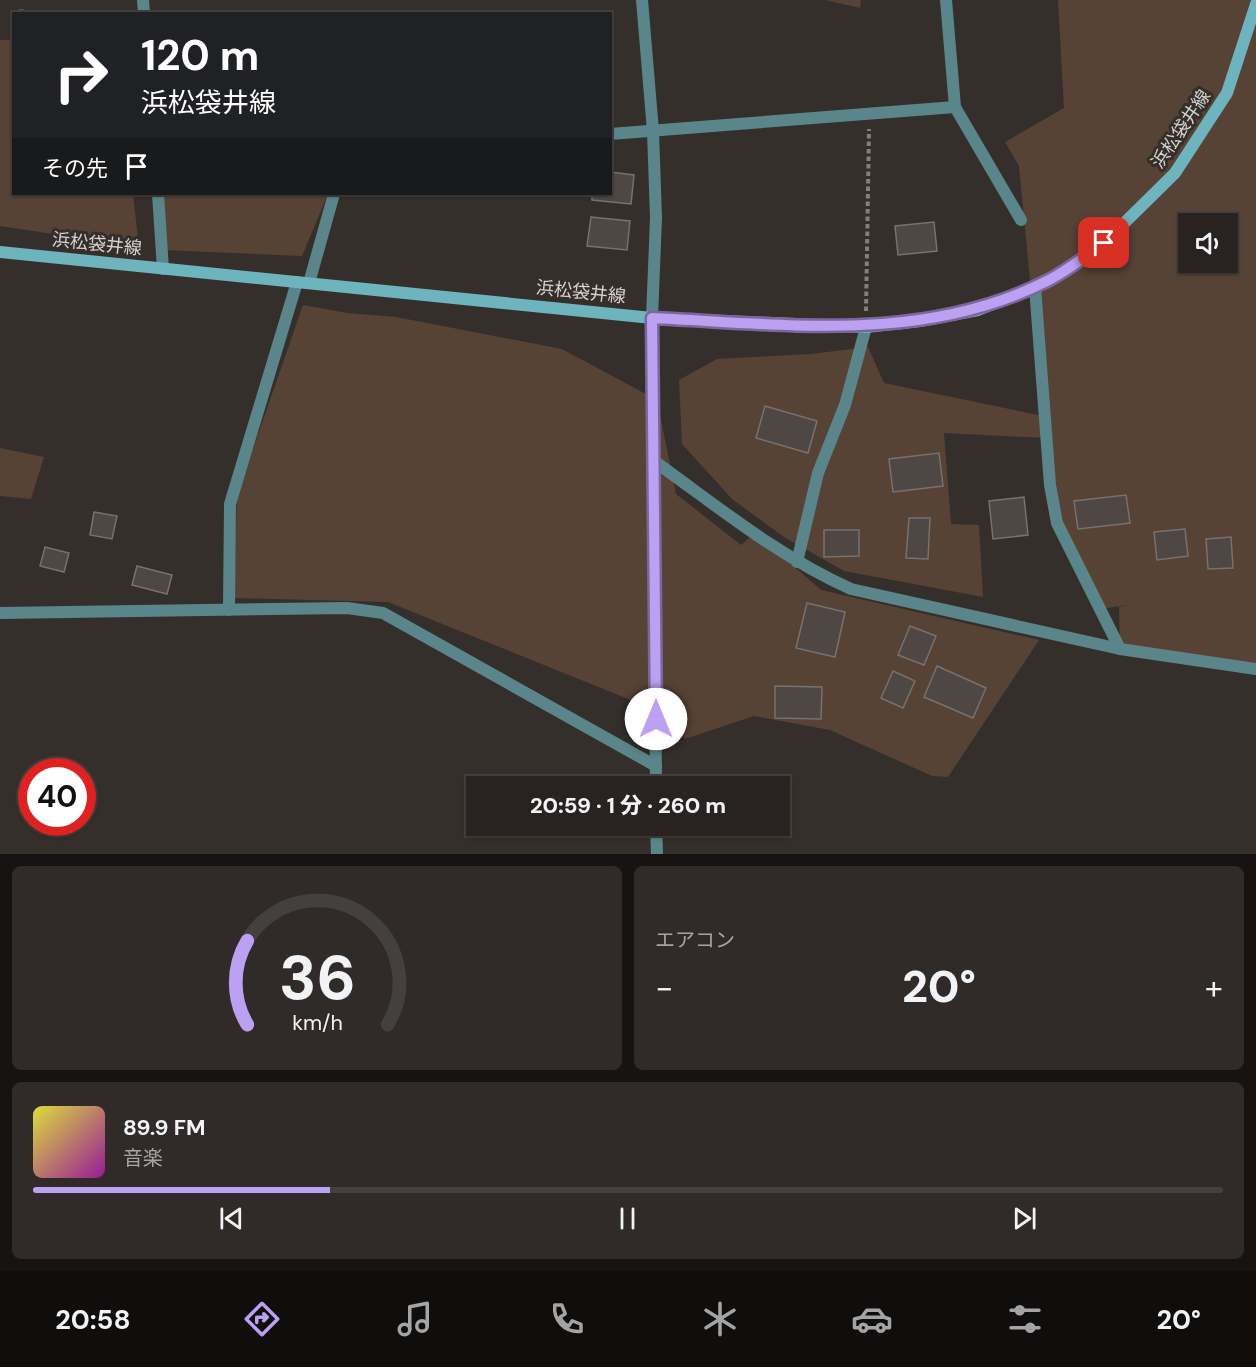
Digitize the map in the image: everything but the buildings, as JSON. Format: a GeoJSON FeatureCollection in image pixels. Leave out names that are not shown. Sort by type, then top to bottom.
{"type":"FeatureCollection","features":[{"type":"Feature","properties":{"kind":"main road","name":"浜松袋井線"},"geometry":{"type":"LineString","coordinates":[[0,252],[652,318],[866,327],[920,321],[978,310],[1050,280],[1104,243],[1175,173],[1227,93],[1256,4]]}},
{"type":"Feature","properties":{"kind":"street"},"geometry":{"type":"LineString","coordinates":[[642,0],[653,130],[656,218],[652,318],[656,776]]}},
{"type":"Feature","properties":{"kind":"street"},"geometry":{"type":"LineString","coordinates":[[946,0],[955,107],[1021,220]]}},
{"type":"Feature","properties":{"kind":"street"},"geometry":{"type":"LineString","coordinates":[[612,134],[955,107]]}},
{"type":"Feature","properties":{"kind":"street"},"geometry":{"type":"LineString","coordinates":[[158,195],[163,268]]}},
{"type":"Feature","properties":{"kind":"street"},"geometry":{"type":"LineString","coordinates":[[229,610],[230,504],[334,195]]}},
{"type":"Feature","properties":{"kind":"street"},"geometry":{"type":"LineString","coordinates":[[1035,287],[1050,485],[1057,523],[1120,649]]}},
{"type":"Feature","properties":{"kind":"street"},"geometry":{"type":"LineString","coordinates":[[798,561],[818,473],[845,405],[866,327]]}},
{"type":"Feature","properties":{"kind":"street"},"geometry":{"type":"LineString","coordinates":[[654,461],[798,561],[851,589],[1120,649],[1256,669]]}},
{"type":"Feature","properties":{"kind":"street"},"geometry":{"type":"LineString","coordinates":[[0,613],[347,608],[383,613],[656,766]]}},
{"type":"Feature","properties":{"kind":"street"},"geometry":{"type":"LineString","coordinates":[[656,836],[657,854]]}},
{"type":"Feature","properties":{"kind":"path"},"geometry":{"type":"LineString","coordinates":[[866,327],[869,114]]}},
{"type":"Feature","properties":{"kind":"shaded area"},"geometry":{"type":"Polygon","coordinates":[[[825,0],[861,0],[860,8],[825,0]]]}},
{"type":"Feature","properties":{"kind":"shaded area"},"geometry":{"type":"Polygon","coordinates":[[[1058,0],[1256,0],[1256,669],[1120,649],[1119,607],[1128,605],[1100,609],[1057,523],[1045,438],[944,433],[951,524],[979,525],[983,597],[844,571],[784,537],[732,499],[682,444],[679,380],[717,359],[811,354],[868,347],[884,383],[1043,416],[1019,166],[1005,142],[1064,108],[1058,0]]]}},
{"type":"Feature","properties":{"kind":"shaded area"},"geometry":{"type":"Polygon","coordinates":[[[0,40],[12,40],[12,195],[133,195],[139,247],[0,226],[0,40]]]}},
{"type":"Feature","properties":{"kind":"shaded area"},"geometry":{"type":"Polygon","coordinates":[[[158,195],[328,195],[302,256],[162,250],[158,195]]]}},
{"type":"Feature","properties":{"kind":"shaded area"},"geometry":{"type":"Polygon","coordinates":[[[303,305],[347,313],[396,317],[562,349],[657,400],[676,494],[741,545],[755,533],[821,590],[1039,640],[948,777],[932,776],[830,730],[754,716],[685,739],[668,715],[388,602],[234,598],[237,495],[303,305]]]}},
{"type":"Feature","properties":{"kind":"shaded area"},"geometry":{"type":"Polygon","coordinates":[[[0,448],[44,457],[31,499],[0,496],[0,448]]]}},
{"type":"Feature","properties":{"kind":"route"},"geometry":{"type":"LineString","coordinates":[[656,719],[652,318],[866,327],[920,321],[978,310],[1035,287],[1050,280],[1104,243]]}}]}
